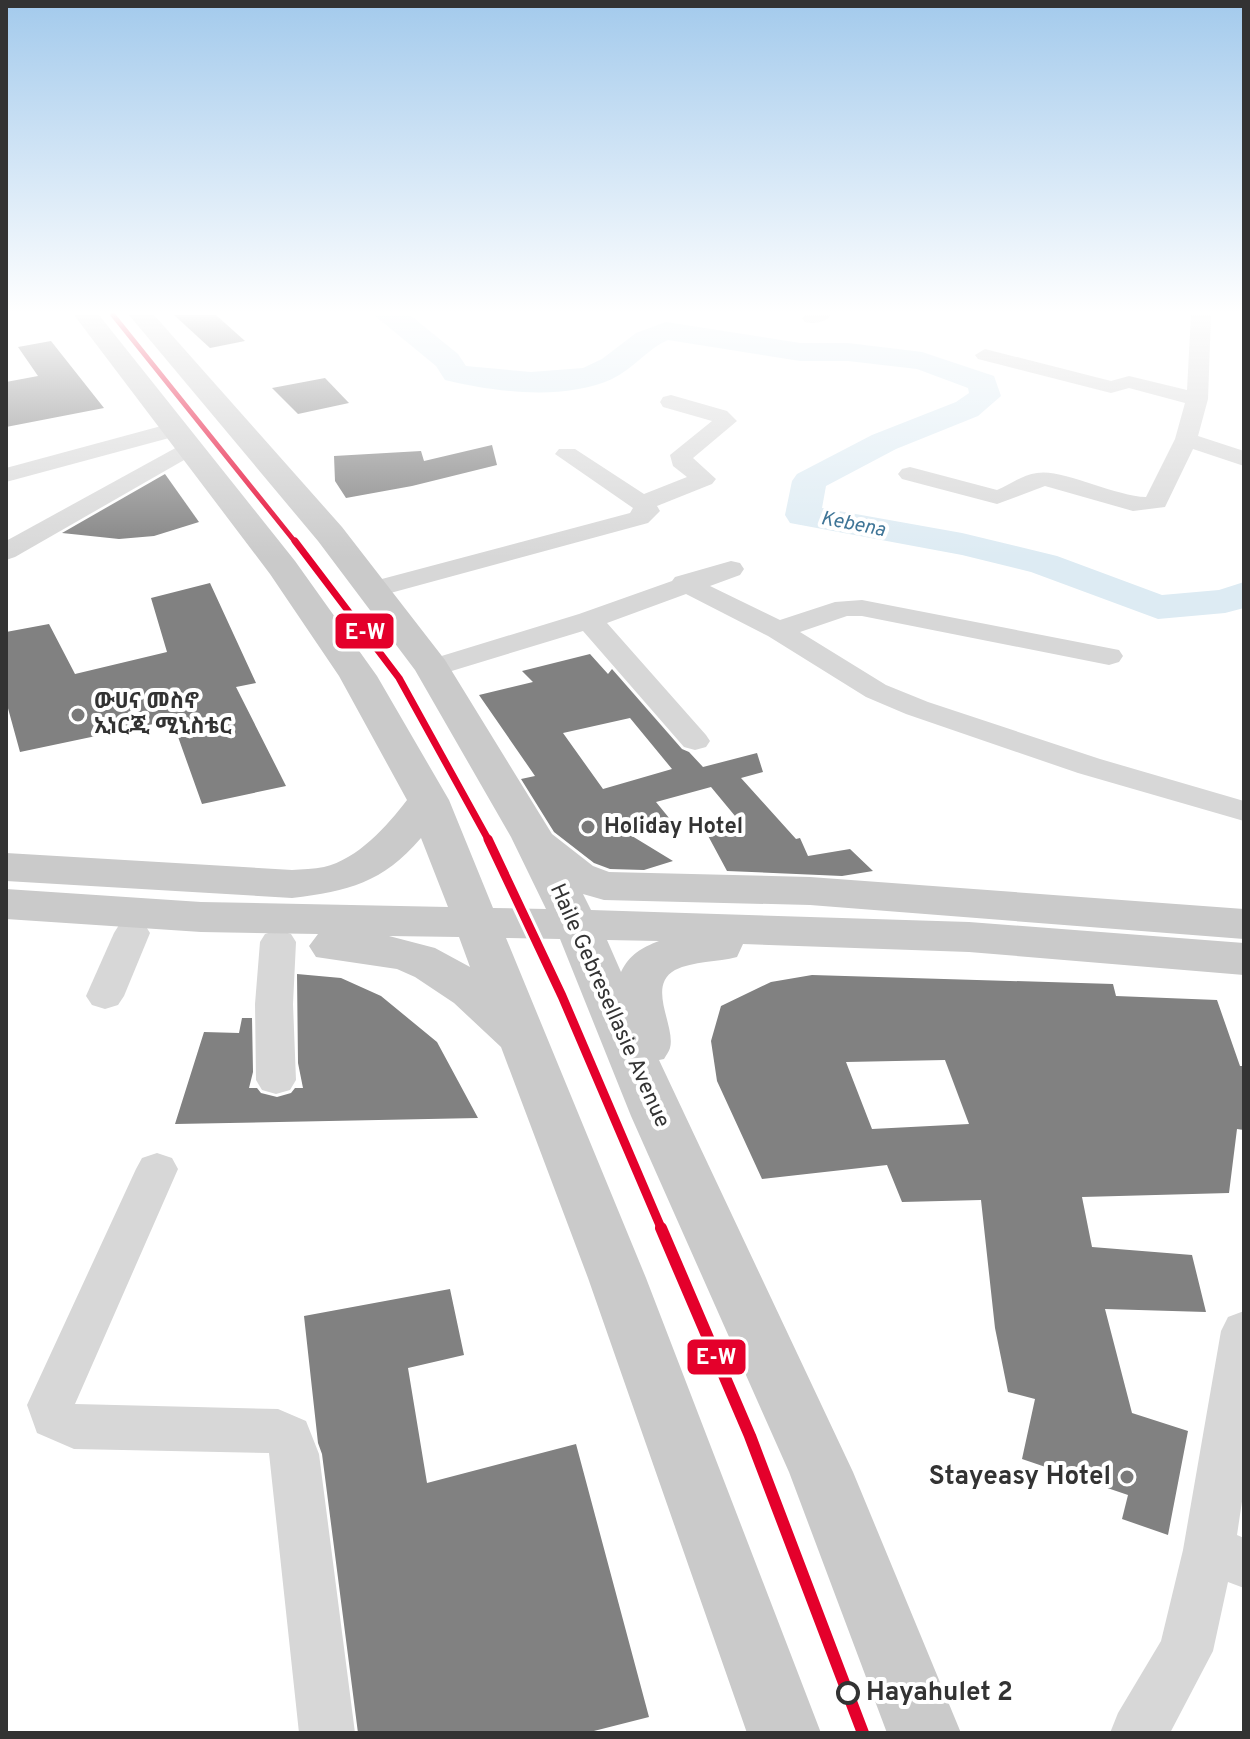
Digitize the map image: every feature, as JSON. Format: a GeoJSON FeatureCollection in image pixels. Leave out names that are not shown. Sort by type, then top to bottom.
{"type":"FeatureCollection","features":[{"type":"Feature","properties":{"kind":"main road"},"geometry":{"type":"LineString","coordinates":[[150,396],[283,568],[358,676],[428,800],[528,1048],[784,1733]]}},
{"type":"Feature","properties":{"kind":"main road","name":"Haile Gebresellasie Avenue"},"geometry":{"type":"LineString","coordinates":[[211,396],[330,534],[432,668],[532,837],[584,940],[657,1116],[821,1472],[924,1733]]}},
{"type":"Feature","properties":{"kind":"main road"},"geometry":{"type":"LineString","coordinates":[[6,867],[292,884],[331,880],[388,849],[407,832],[428,800]]}},
{"type":"Feature","properties":{"kind":"main road"},"geometry":{"type":"LineString","coordinates":[[532,837],[577,876],[604,886],[810,891],[1244,924]]}},
{"type":"Feature","properties":{"kind":"main road"},"geometry":{"type":"LineString","coordinates":[[6,887],[178,897],[840,913],[1244,940]]}},
{"type":"Feature","properties":{"kind":"main road"},"geometry":{"type":"LineString","coordinates":[[6,904],[201,917],[649,926],[969,937],[1244,959]]}},
{"type":"Feature","properties":{"kind":"main road"},"geometry":{"type":"LineString","coordinates":[[6,925],[362,948],[416,958],[454,979],[489,1005],[528,1048]]}},
{"type":"Feature","properties":{"kind":"main road"},"geometry":{"type":"LineString","coordinates":[[657,1116],[638,1011],[637,980],[651,961],[682,950],[724,946],[850,952],[1244,979]]}},
{"type":"Feature","properties":{"kind":"street"},"geometry":{"type":"LineString","coordinates":[[910,474],[997,497],[1005,496],[1033,479],[1047,479],[1146,506],[1156,502],[1186,439],[1197,399],[1186,396]]}},
{"type":"Feature","properties":{"kind":"street"},"geometry":{"type":"LineString","coordinates":[[642,503],[704,479],[681,461],[682,455],[726,421],[719,416],[671,402]]}},
{"type":"Feature","properties":{"kind":"street"},"geometry":{"type":"LineString","coordinates":[[6,475],[183,438]]}},
{"type":"Feature","properties":{"kind":"street"},"geometry":{"type":"LineString","coordinates":[[6,552],[183,438]]}},
{"type":"Feature","properties":{"kind":"street"},"geometry":{"type":"LineString","coordinates":[[1186,439],[1244,459]]}},
{"type":"Feature","properties":{"kind":"street"},"geometry":{"type":"LineString","coordinates":[[372,590],[639,518],[648,511],[642,503],[567,454]]}},
{"type":"Feature","properties":{"kind":"street"},"geometry":{"type":"LineString","coordinates":[[432,668],[589,620],[684,583],[731,569]]}},
{"type":"Feature","properties":{"kind":"street"},"geometry":{"type":"LineString","coordinates":[[684,583],[778,630],[876,691],[917,708],[1089,766],[1244,811]]}},
{"type":"Feature","properties":{"kind":"street"},"geometry":{"type":"LineString","coordinates":[[778,630],[845,608],[862,608],[1109,656]]}},
{"type":"Feature","properties":{"kind":"street"},"geometry":{"type":"LineString","coordinates":[[589,620],[695,741]]}},
{"type":"Feature","properties":{"kind":"street"},"geometry":{"type":"LineString","coordinates":[[105,996],[132,933]]}},
{"type":"Feature","properties":{"kind":"street"},"geometry":{"type":"LineString","coordinates":[[276,1080],[274,1004],[278,942]]}},
{"type":"Feature","properties":{"kind":"street"},"geometry":{"type":"LineString","coordinates":[[157,1169],[51,1405],[54,1418],[74,1427],[278,1431],[289,1437],[294,1454],[327,1733]]}},
{"type":"Feature","properties":{"kind":"street"},"geometry":{"type":"LineString","coordinates":[[1138,1733],[1186,1651],[1226,1557],[1244,1331]]}},
{"type":"Feature","properties":{"kind":"building"},"geometry":{"type":"Polygon","coordinates":[[[6,396],[95,396],[104,408],[6,427],[6,396]]]}},
{"type":"Feature","properties":{"kind":"building"},"geometry":{"type":"Polygon","coordinates":[[[280,396],[342,396],[349,403],[298,414],[280,396]]]}},
{"type":"Feature","properties":{"kind":"building"},"geometry":{"type":"Polygon","coordinates":[[[492,445],[497,465],[412,486],[346,498],[335,481],[334,456],[421,451],[424,461],[492,445]]]}},
{"type":"Feature","properties":{"kind":"building"},"geometry":{"type":"Polygon","coordinates":[[[165,474],[199,522],[154,536],[119,539],[62,533],[165,474]]]}},
{"type":"Feature","properties":{"kind":"building"},"geometry":{"type":"Polygon","coordinates":[[[210,583],[256,683],[236,687],[286,786],[202,804],[172,720],[20,752],[6,701],[6,632],[49,624],[75,674],[167,652],[151,598],[210,583]]]}},
{"type":"Feature","properties":{"kind":"building"},"geometry":{"type":"Polygon","coordinates":[[[590,654],[608,674],[612,669],[682,749],[703,767],[757,753],[763,772],[741,778],[796,839],[800,838],[808,856],[850,849],[873,871],[842,876],[727,871],[706,832],[740,822],[711,787],[656,802],[674,824],[632,836],[673,861],[644,870],[610,869],[594,863],[554,832],[521,779],[535,776],[479,695],[533,682],[522,671],[590,654]],[[630,718],[563,733],[603,789],[672,769],[630,718]]]}},
{"type":"Feature","properties":{"kind":"building"},"geometry":{"type":"Polygon","coordinates":[[[297,974],[341,978],[381,996],[437,1042],[478,1118],[175,1124],[204,1032],[239,1033],[242,1018],[252,1018],[253,1072],[249,1088],[257,1088],[261,1093],[277,1097],[291,1093],[295,1088],[303,1088],[298,1063],[297,974]]]}},
{"type":"Feature","properties":{"kind":"building"},"geometry":{"type":"Polygon","coordinates":[[[812,975],[1113,984],[1116,996],[1217,1000],[1240,1066],[1244,1066],[1244,1130],[1237,1129],[1229,1193],[1082,1197],[1092,1247],[1192,1255],[1206,1312],[1105,1309],[1132,1413],[1188,1431],[1168,1535],[1122,1519],[1128,1495],[1022,1459],[1035,1399],[1008,1392],[995,1328],[981,1200],[902,1202],[887,1165],[762,1179],[717,1081],[711,1041],[721,1006],[771,982],[812,975]],[[945,1060],[846,1062],[872,1129],[969,1124],[945,1060]]]}},
{"type":"Feature","properties":{"kind":"building"},"geometry":{"type":"Polygon","coordinates":[[[450,1289],[464,1355],[408,1368],[427,1483],[576,1444],[649,1717],[586,1733],[358,1733],[322,1454],[318,1443],[304,1316],[450,1289]]]}},
{"type":"Feature","properties":{"kind":"waterway","name":"Kebena"},"geometry":{"type":"LineString","coordinates":[[985,396],[967,409],[884,442],[809,481],[803,515],[962,544],[1044,564],[1158,607],[1225,601],[1244,594]]}},
{"type":"Feature","properties":{"kind":"transit line","name":"E-W"},"geometry":{"type":"LineString","coordinates":[[178,396],[339,596],[399,678],[489,840],[562,996],[750,1436],[863,1733]]}},
{"type":"Feature","properties":{"kind":"place","name":"ውሀና መስኖ ኢነርጂ ሚኒስቴር"},"geometry":{"type":"Point","coordinates":[78,715]}},
{"type":"Feature","properties":{"kind":"place","name":"Holiday Hotel"},"geometry":{"type":"Point","coordinates":[588,827]}},
{"type":"Feature","properties":{"kind":"place","name":"Stayeasy Hotel"},"geometry":{"type":"Point","coordinates":[1127,1477]}},
{"type":"Feature","properties":{"kind":"place","name":"Hayahulet 2"},"geometry":{"type":"Point","coordinates":[848,1693]}}]}
